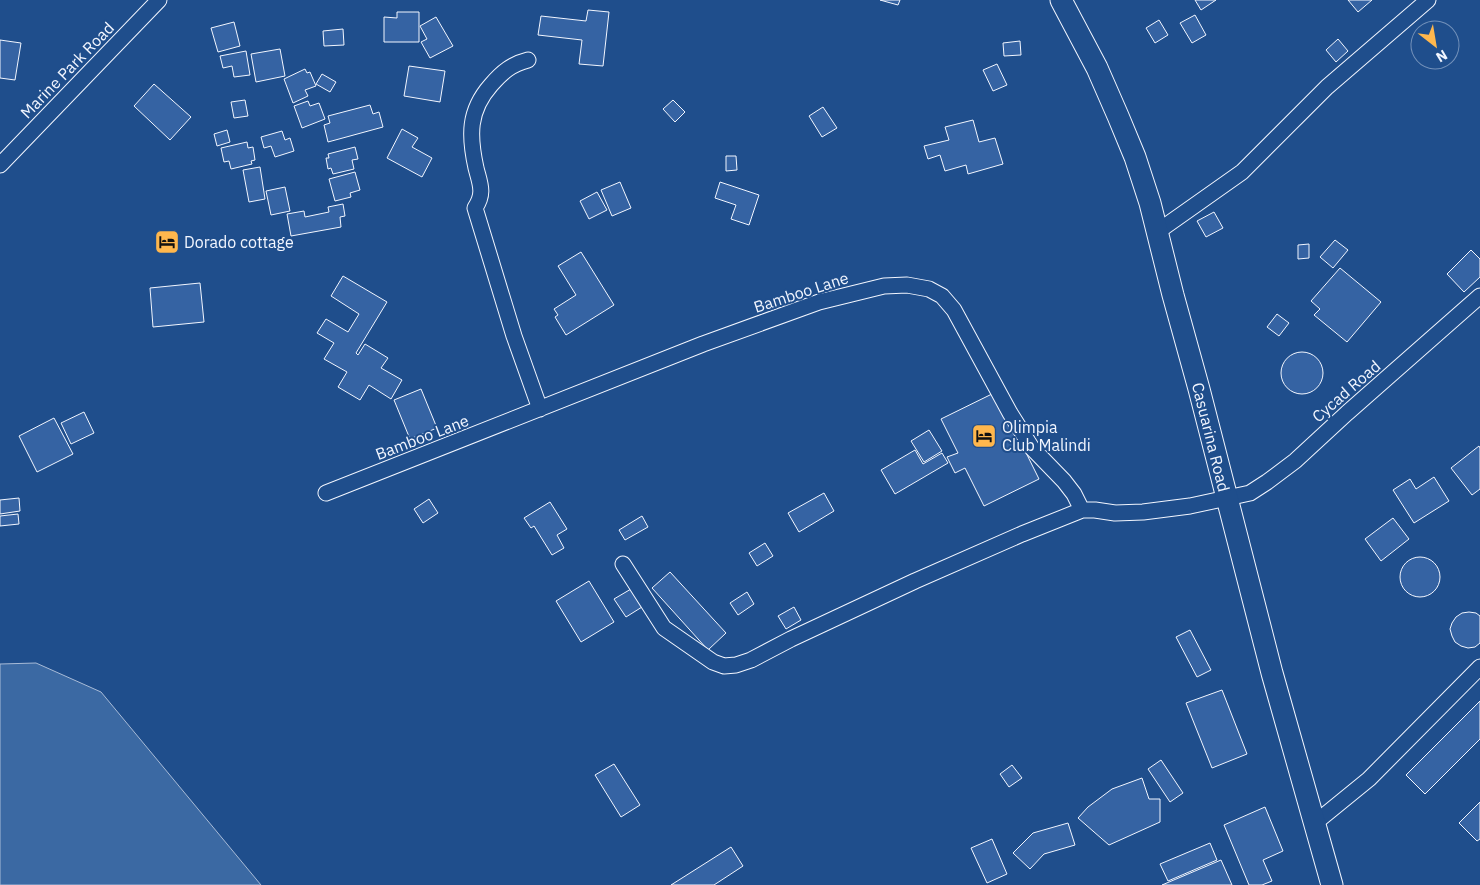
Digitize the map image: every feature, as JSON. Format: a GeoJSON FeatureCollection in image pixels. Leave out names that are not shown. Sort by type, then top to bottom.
{"type":"FeatureCollection","features":[{"type":"Feature","properties":{"kind":"street","name":"Marine Park Road"},"geometry":{"type":"LineString","coordinates":[[0,165],[160,0]]}},
{"type":"Feature","properties":{"kind":"street","name":"Casuarina Road"},"geometry":{"type":"LineString","coordinates":[[1061,0],[1097,68],[1135,157],[1150,203],[1272,673],[1332,885]]}},
{"type":"Feature","properties":{"kind":"street"},"geometry":{"type":"LineString","coordinates":[[1156,232],[1242,172],[1327,87],[1428,0]]}},
{"type":"Feature","properties":{"kind":"street"},"geometry":{"type":"LineString","coordinates":[[528,60],[516,63],[503,72],[485,92],[476,105],[472,119],[472,132],[476,166],[482,190],[482,196],[475,208],[514,336],[540,409]]}},
{"type":"Feature","properties":{"kind":"street","name":"Bamboo Lane"},"geometry":{"type":"LineString","coordinates":[[326,493],[702,344],[818,302],[884,286],[907,285],[929,289],[942,296],[954,310],[1010,413],[1032,448],[1064,481],[1074,494],[1082,510]]}},
{"type":"Feature","properties":{"kind":"street","name":"Cycad Road"},"geometry":{"type":"LineString","coordinates":[[1227,498],[1250,493],[1295,461],[1347,412],[1480,296]]}},
{"type":"Feature","properties":{"kind":"street"},"geometry":{"type":"LineString","coordinates":[[623,564],[664,628],[713,662],[724,666],[736,665],[751,660],[791,638],[915,581],[1082,510],[1115,513],[1143,512],[1190,506],[1227,498]]}},
{"type":"Feature","properties":{"kind":"street"},"geometry":{"type":"LineString","coordinates":[[1315,823],[1369,779],[1480,667]]}},
{"type":"Feature","properties":{"kind":"water"},"geometry":{"type":"Polygon","coordinates":[[[36,663],[101,692],[261,885],[0,885],[0,664],[36,663]]]}},
{"type":"Feature","properties":{"kind":"building"},"geometry":{"type":"Polygon","coordinates":[[[880,0],[900,0],[898,5],[880,0]]]}},
{"type":"Feature","properties":{"kind":"building"},"geometry":{"type":"Polygon","coordinates":[[[1195,0],[1216,0],[1201,10],[1195,0]]]}},
{"type":"Feature","properties":{"kind":"building"},"geometry":{"type":"Polygon","coordinates":[[[1348,0],[1372,0],[1358,12],[1348,0]]]}},
{"type":"Feature","properties":{"kind":"building"},"geometry":{"type":"Polygon","coordinates":[[[588,10],[609,12],[603,66],[579,64],[582,40],[538,35],[541,16],[586,21],[588,10]]]}},
{"type":"Feature","properties":{"kind":"building"},"geometry":{"type":"Polygon","coordinates":[[[397,12],[419,12],[419,42],[384,42],[384,17],[397,18],[397,12]]]}},
{"type":"Feature","properties":{"kind":"building"},"geometry":{"type":"Polygon","coordinates":[[[1195,15],[1206,35],[1192,43],[1180,23],[1195,15]]]}},
{"type":"Feature","properties":{"kind":"building"},"geometry":{"type":"Polygon","coordinates":[[[436,17],[453,46],[430,58],[421,42],[427,39],[420,26],[436,17]]]}},
{"type":"Feature","properties":{"kind":"building"},"geometry":{"type":"Polygon","coordinates":[[[1159,20],[1168,35],[1155,43],[1146,28],[1159,20]]]}},
{"type":"Feature","properties":{"kind":"building"},"geometry":{"type":"Polygon","coordinates":[[[234,22],[240,46],[218,52],[211,28],[234,22]]]}},
{"type":"Feature","properties":{"kind":"building"},"geometry":{"type":"Polygon","coordinates":[[[343,29],[344,45],[324,46],[323,31],[343,29]]]}},
{"type":"Feature","properties":{"kind":"building"},"geometry":{"type":"Polygon","coordinates":[[[1338,39],[1348,51],[1336,62],[1326,50],[1338,39]]]}},
{"type":"Feature","properties":{"kind":"building"},"geometry":{"type":"Polygon","coordinates":[[[0,40],[21,43],[15,80],[0,78],[0,40]]]}},
{"type":"Feature","properties":{"kind":"building"},"geometry":{"type":"Polygon","coordinates":[[[1020,41],[1021,55],[1004,56],[1003,43],[1020,41]]]}},
{"type":"Feature","properties":{"kind":"building"},"geometry":{"type":"Polygon","coordinates":[[[280,49],[285,76],[256,82],[251,54],[280,49]]]}},
{"type":"Feature","properties":{"kind":"building"},"geometry":{"type":"Polygon","coordinates":[[[246,51],[250,75],[234,77],[232,66],[223,68],[220,56],[246,51]]]}},
{"type":"Feature","properties":{"kind":"building"},"geometry":{"type":"Polygon","coordinates":[[[997,64],[1007,85],[993,91],[983,70],[997,64]]]}},
{"type":"Feature","properties":{"kind":"building"},"geometry":{"type":"Polygon","coordinates":[[[409,66],[445,71],[440,102],[404,96],[409,66]]]}},
{"type":"Feature","properties":{"kind":"building"},"geometry":{"type":"Polygon","coordinates":[[[305,69],[307,73],[310,72],[316,86],[305,90],[308,96],[293,103],[284,79],[305,69]]]}},
{"type":"Feature","properties":{"kind":"building"},"geometry":{"type":"Polygon","coordinates":[[[322,74],[336,82],[330,92],[316,84],[322,74]]]}},
{"type":"Feature","properties":{"kind":"building"},"geometry":{"type":"Polygon","coordinates":[[[154,84],[191,117],[170,140],[134,106],[154,84]]]}},
{"type":"Feature","properties":{"kind":"building"},"geometry":{"type":"Polygon","coordinates":[[[245,100],[248,116],[234,118],[231,102],[245,100]]]}},
{"type":"Feature","properties":{"kind":"building"},"geometry":{"type":"Polygon","coordinates":[[[673,100],[685,112],[675,122],[663,109],[673,100]]]}},
{"type":"Feature","properties":{"kind":"building"},"geometry":{"type":"Polygon","coordinates":[[[308,101],[310,106],[319,103],[325,119],[302,128],[294,106],[308,101]]]}},
{"type":"Feature","properties":{"kind":"building"},"geometry":{"type":"Polygon","coordinates":[[[370,105],[373,114],[379,112],[383,127],[328,142],[324,125],[330,123],[328,116],[370,105]]]}},
{"type":"Feature","properties":{"kind":"building"},"geometry":{"type":"Polygon","coordinates":[[[823,107],[837,128],[822,137],[809,116],[823,107]]]}},
{"type":"Feature","properties":{"kind":"building"},"geometry":{"type":"Polygon","coordinates":[[[973,120],[979,142],[995,138],[1003,164],[968,174],[966,165],[945,171],[940,155],[928,159],[924,146],[949,140],[945,127],[973,120]]]}},
{"type":"Feature","properties":{"kind":"building"},"geometry":{"type":"Polygon","coordinates":[[[402,129],[418,138],[412,147],[432,158],[422,177],[387,158],[402,129]]]}},
{"type":"Feature","properties":{"kind":"building"},"geometry":{"type":"Polygon","coordinates":[[[227,130],[230,142],[217,146],[214,134],[227,130]]]}},
{"type":"Feature","properties":{"kind":"building"},"geometry":{"type":"Polygon","coordinates":[[[282,131],[285,140],[290,138],[294,151],[275,157],[271,146],[264,148],[261,137],[282,131]]]}},
{"type":"Feature","properties":{"kind":"building"},"geometry":{"type":"Polygon","coordinates":[[[247,142],[248,148],[253,147],[255,160],[251,161],[252,164],[231,169],[229,161],[224,162],[221,148],[247,142]]]}},
{"type":"Feature","properties":{"kind":"building"},"geometry":{"type":"Polygon","coordinates":[[[355,147],[358,159],[352,160],[354,169],[333,174],[331,168],[328,169],[326,158],[329,158],[328,154],[355,147]]]}},
{"type":"Feature","properties":{"kind":"building"},"geometry":{"type":"Polygon","coordinates":[[[726,156],[736,156],[737,170],[726,171],[726,156]]]}},
{"type":"Feature","properties":{"kind":"building"},"geometry":{"type":"Polygon","coordinates":[[[260,167],[265,199],[249,202],[243,170],[260,167]]]}},
{"type":"Feature","properties":{"kind":"building"},"geometry":{"type":"Polygon","coordinates":[[[355,172],[360,190],[350,193],[351,197],[335,201],[329,179],[355,172]]]}},
{"type":"Feature","properties":{"kind":"building"},"geometry":{"type":"Polygon","coordinates":[[[620,182],[631,208],[612,216],[601,190],[620,182]]]}},
{"type":"Feature","properties":{"kind":"building"},"geometry":{"type":"Polygon","coordinates":[[[720,182],[759,195],[749,225],[731,219],[736,205],[715,198],[720,182]]]}},
{"type":"Feature","properties":{"kind":"building"},"geometry":{"type":"Polygon","coordinates":[[[285,187],[290,211],[271,215],[266,191],[285,187]]]}},
{"type":"Feature","properties":{"kind":"building"},"geometry":{"type":"Polygon","coordinates":[[[597,192],[607,210],[589,219],[580,201],[597,192]]]}},
{"type":"Feature","properties":{"kind":"building"},"geometry":{"type":"Polygon","coordinates":[[[343,204],[345,216],[340,217],[341,227],[291,236],[287,214],[304,211],[305,217],[329,212],[328,207],[343,204]]]}},
{"type":"Feature","properties":{"kind":"building"},"geometry":{"type":"Polygon","coordinates":[[[1214,212],[1223,228],[1206,237],[1197,221],[1214,212]]]}},
{"type":"Feature","properties":{"kind":"building"},"geometry":{"type":"Polygon","coordinates":[[[1335,240],[1348,250],[1333,268],[1320,257],[1335,240]]]}},
{"type":"Feature","properties":{"kind":"building"},"geometry":{"type":"Polygon","coordinates":[[[1309,244],[1309,258],[1298,259],[1298,245],[1309,244]]]}},
{"type":"Feature","properties":{"kind":"building"},"geometry":{"type":"Polygon","coordinates":[[[1471,250],[1480,259],[1480,277],[1464,292],[1447,274],[1471,250]]]}},
{"type":"Feature","properties":{"kind":"building"},"geometry":{"type":"Polygon","coordinates":[[[581,252],[614,305],[566,335],[555,317],[558,315],[554,309],[576,295],[558,266],[581,252]]]}},
{"type":"Feature","properties":{"kind":"building"},"geometry":{"type":"Polygon","coordinates":[[[1340,268],[1381,302],[1347,342],[1314,315],[1320,309],[1311,301],[1340,268]]]}},
{"type":"Feature","properties":{"kind":"building"},"geometry":{"type":"Polygon","coordinates":[[[343,276],[387,302],[356,353],[358,355],[365,344],[388,358],[381,368],[402,380],[391,399],[369,385],[360,400],[338,387],[347,372],[324,359],[334,343],[317,333],[326,319],[348,332],[359,314],[331,296],[343,276]]]}},
{"type":"Feature","properties":{"kind":"building"},"geometry":{"type":"Polygon","coordinates":[[[200,283],[204,322],[153,327],[150,288],[200,283]]]}},
{"type":"Feature","properties":{"kind":"building"},"geometry":{"type":"Polygon","coordinates":[[[1277,314],[1289,323],[1279,336],[1267,327],[1277,314]]]}},
{"type":"Feature","properties":{"kind":"building"},"geometry":{"type":"Polygon","coordinates":[[[1302,352],[1317,358],[1323,373],[1317,388],[1302,394],[1287,388],[1281,373],[1287,358],[1302,352]]]}},
{"type":"Feature","properties":{"kind":"building"},"geometry":{"type":"Polygon","coordinates":[[[421,389],[437,428],[410,439],[394,400],[421,389]]]}},
{"type":"Feature","properties":{"kind":"building","name":"Olimpia Club Malindi"},"geometry":{"type":"Polygon","coordinates":[[[996,392],[1039,479],[984,506],[965,468],[955,473],[947,457],[958,453],[941,419],[996,392]]]}},
{"type":"Feature","properties":{"kind":"building"},"geometry":{"type":"Polygon","coordinates":[[[84,412],[94,433],[71,444],[61,423],[84,412]]]}},
{"type":"Feature","properties":{"kind":"building"},"geometry":{"type":"Polygon","coordinates":[[[54,418],[73,454],[37,472],[19,436],[54,418]]]}},
{"type":"Feature","properties":{"kind":"building"},"geometry":{"type":"Polygon","coordinates":[[[929,430],[942,451],[924,462],[911,441],[929,430]]]}},
{"type":"Feature","properties":{"kind":"building"},"geometry":{"type":"Polygon","coordinates":[[[1479,446],[1480,489],[1472,495],[1451,468],[1479,446]]]}},
{"type":"Feature","properties":{"kind":"building"},"geometry":{"type":"Polygon","coordinates":[[[915,450],[923,464],[942,453],[948,463],[895,494],[881,470],[915,450]]]}},
{"type":"Feature","properties":{"kind":"building"},"geometry":{"type":"Polygon","coordinates":[[[1434,477],[1449,501],[1414,523],[1393,490],[1410,479],[1416,489],[1434,477]]]}},
{"type":"Feature","properties":{"kind":"building"},"geometry":{"type":"Polygon","coordinates":[[[824,493],[834,511],[799,532],[788,513],[824,493]]]}},
{"type":"Feature","properties":{"kind":"building"},"geometry":{"type":"Polygon","coordinates":[[[19,498],[20,511],[0,514],[0,500],[19,498]]]}},
{"type":"Feature","properties":{"kind":"building"},"geometry":{"type":"Polygon","coordinates":[[[429,499],[438,513],[423,523],[414,509],[429,499]]]}},
{"type":"Feature","properties":{"kind":"building"},"geometry":{"type":"Polygon","coordinates":[[[550,502],[567,529],[557,535],[564,548],[552,555],[534,526],[531,528],[524,518],[550,502]]]}},
{"type":"Feature","properties":{"kind":"building"},"geometry":{"type":"Polygon","coordinates":[[[18,514],[19,524],[0,526],[0,516],[18,514]]]}},
{"type":"Feature","properties":{"kind":"building"},"geometry":{"type":"Polygon","coordinates":[[[642,516],[648,527],[625,540],[619,530],[642,516]]]}},
{"type":"Feature","properties":{"kind":"building"},"geometry":{"type":"Polygon","coordinates":[[[1393,518],[1409,539],[1381,561],[1365,539],[1393,518]]]}},
{"type":"Feature","properties":{"kind":"building"},"geometry":{"type":"Polygon","coordinates":[[[765,543],[773,556],[757,566],[749,553],[765,543]]]}},
{"type":"Feature","properties":{"kind":"building"},"geometry":{"type":"Polygon","coordinates":[[[1424,557],[1431,560],[1437,566],[1440,577],[1439,585],[1431,594],[1424,597],[1416,597],[1409,594],[1401,585],[1400,573],[1403,566],[1412,558],[1424,557]]]}},
{"type":"Feature","properties":{"kind":"building"},"geometry":{"type":"Polygon","coordinates":[[[670,572],[726,633],[708,650],[652,588],[670,572]]]}},
{"type":"Feature","properties":{"kind":"building"},"geometry":{"type":"Polygon","coordinates":[[[589,581],[614,622],[581,642],[556,601],[589,581]]]}},
{"type":"Feature","properties":{"kind":"building"},"geometry":{"type":"Polygon","coordinates":[[[631,589],[642,607],[626,617],[614,599],[631,589]]]}},
{"type":"Feature","properties":{"kind":"building"},"geometry":{"type":"Polygon","coordinates":[[[747,592],[754,604],[738,615],[730,603],[747,592]]]}},
{"type":"Feature","properties":{"kind":"building"},"geometry":{"type":"Polygon","coordinates":[[[794,607],[801,620],[786,629],[778,616],[794,607]]]}},
{"type":"Feature","properties":{"kind":"building"},"geometry":{"type":"Polygon","coordinates":[[[1469,612],[1480,616],[1480,643],[1475,647],[1468,648],[1455,642],[1450,629],[1456,617],[1462,613],[1469,612]]]}},
{"type":"Feature","properties":{"kind":"building"},"geometry":{"type":"Polygon","coordinates":[[[1190,630],[1211,670],[1197,677],[1176,637],[1190,630]]]}},
{"type":"Feature","properties":{"kind":"building"},"geometry":{"type":"Polygon","coordinates":[[[1222,690],[1247,754],[1212,768],[1186,703],[1222,690]]]}},
{"type":"Feature","properties":{"kind":"building"},"geometry":{"type":"Polygon","coordinates":[[[1480,701],[1480,739],[1425,794],[1406,775],[1480,701]]]}},
{"type":"Feature","properties":{"kind":"building"},"geometry":{"type":"Polygon","coordinates":[[[1161,760],[1183,793],[1170,802],[1148,769],[1161,760]]]}},
{"type":"Feature","properties":{"kind":"building"},"geometry":{"type":"Polygon","coordinates":[[[614,764],[640,805],[621,817],[595,775],[614,764]]]}},
{"type":"Feature","properties":{"kind":"building"},"geometry":{"type":"Polygon","coordinates":[[[1012,765],[1022,778],[1009,787],[1000,774],[1012,765]]]}},
{"type":"Feature","properties":{"kind":"building"},"geometry":{"type":"Polygon","coordinates":[[[1142,778],[1149,799],[1160,799],[1160,822],[1109,845],[1078,818],[1088,807],[1112,789],[1142,778]]]}},
{"type":"Feature","properties":{"kind":"building"},"geometry":{"type":"Polygon","coordinates":[[[1480,802],[1480,839],[1477,841],[1459,823],[1480,802]]]}},
{"type":"Feature","properties":{"kind":"building"},"geometry":{"type":"Polygon","coordinates":[[[1265,807],[1283,851],[1263,860],[1272,881],[1262,885],[1249,885],[1224,825],[1265,807]]]}},
{"type":"Feature","properties":{"kind":"building"},"geometry":{"type":"Polygon","coordinates":[[[1068,823],[1075,845],[1044,854],[1030,869],[1013,853],[1033,833],[1068,823]]]}},
{"type":"Feature","properties":{"kind":"building"},"geometry":{"type":"Polygon","coordinates":[[[992,839],[1007,874],[987,883],[971,848],[992,839]]]}},
{"type":"Feature","properties":{"kind":"building"},"geometry":{"type":"Polygon","coordinates":[[[1210,843],[1217,860],[1168,881],[1160,864],[1210,843]]]}},
{"type":"Feature","properties":{"kind":"building"},"geometry":{"type":"Polygon","coordinates":[[[731,847],[743,866],[714,885],[671,885],[731,847]]]}},
{"type":"Feature","properties":{"kind":"building"},"geometry":{"type":"Polygon","coordinates":[[[1221,860],[1232,885],[1162,885],[1221,860]]]}},
{"type":"Feature","properties":{"kind":"place","name":"Dorado cottage"},"geometry":{"type":"Point","coordinates":[167,242]}},
{"type":"Feature","properties":{"kind":"place","name":"Olimpia Club Malindi"},"geometry":{"type":"Point","coordinates":[984,436]}}]}
